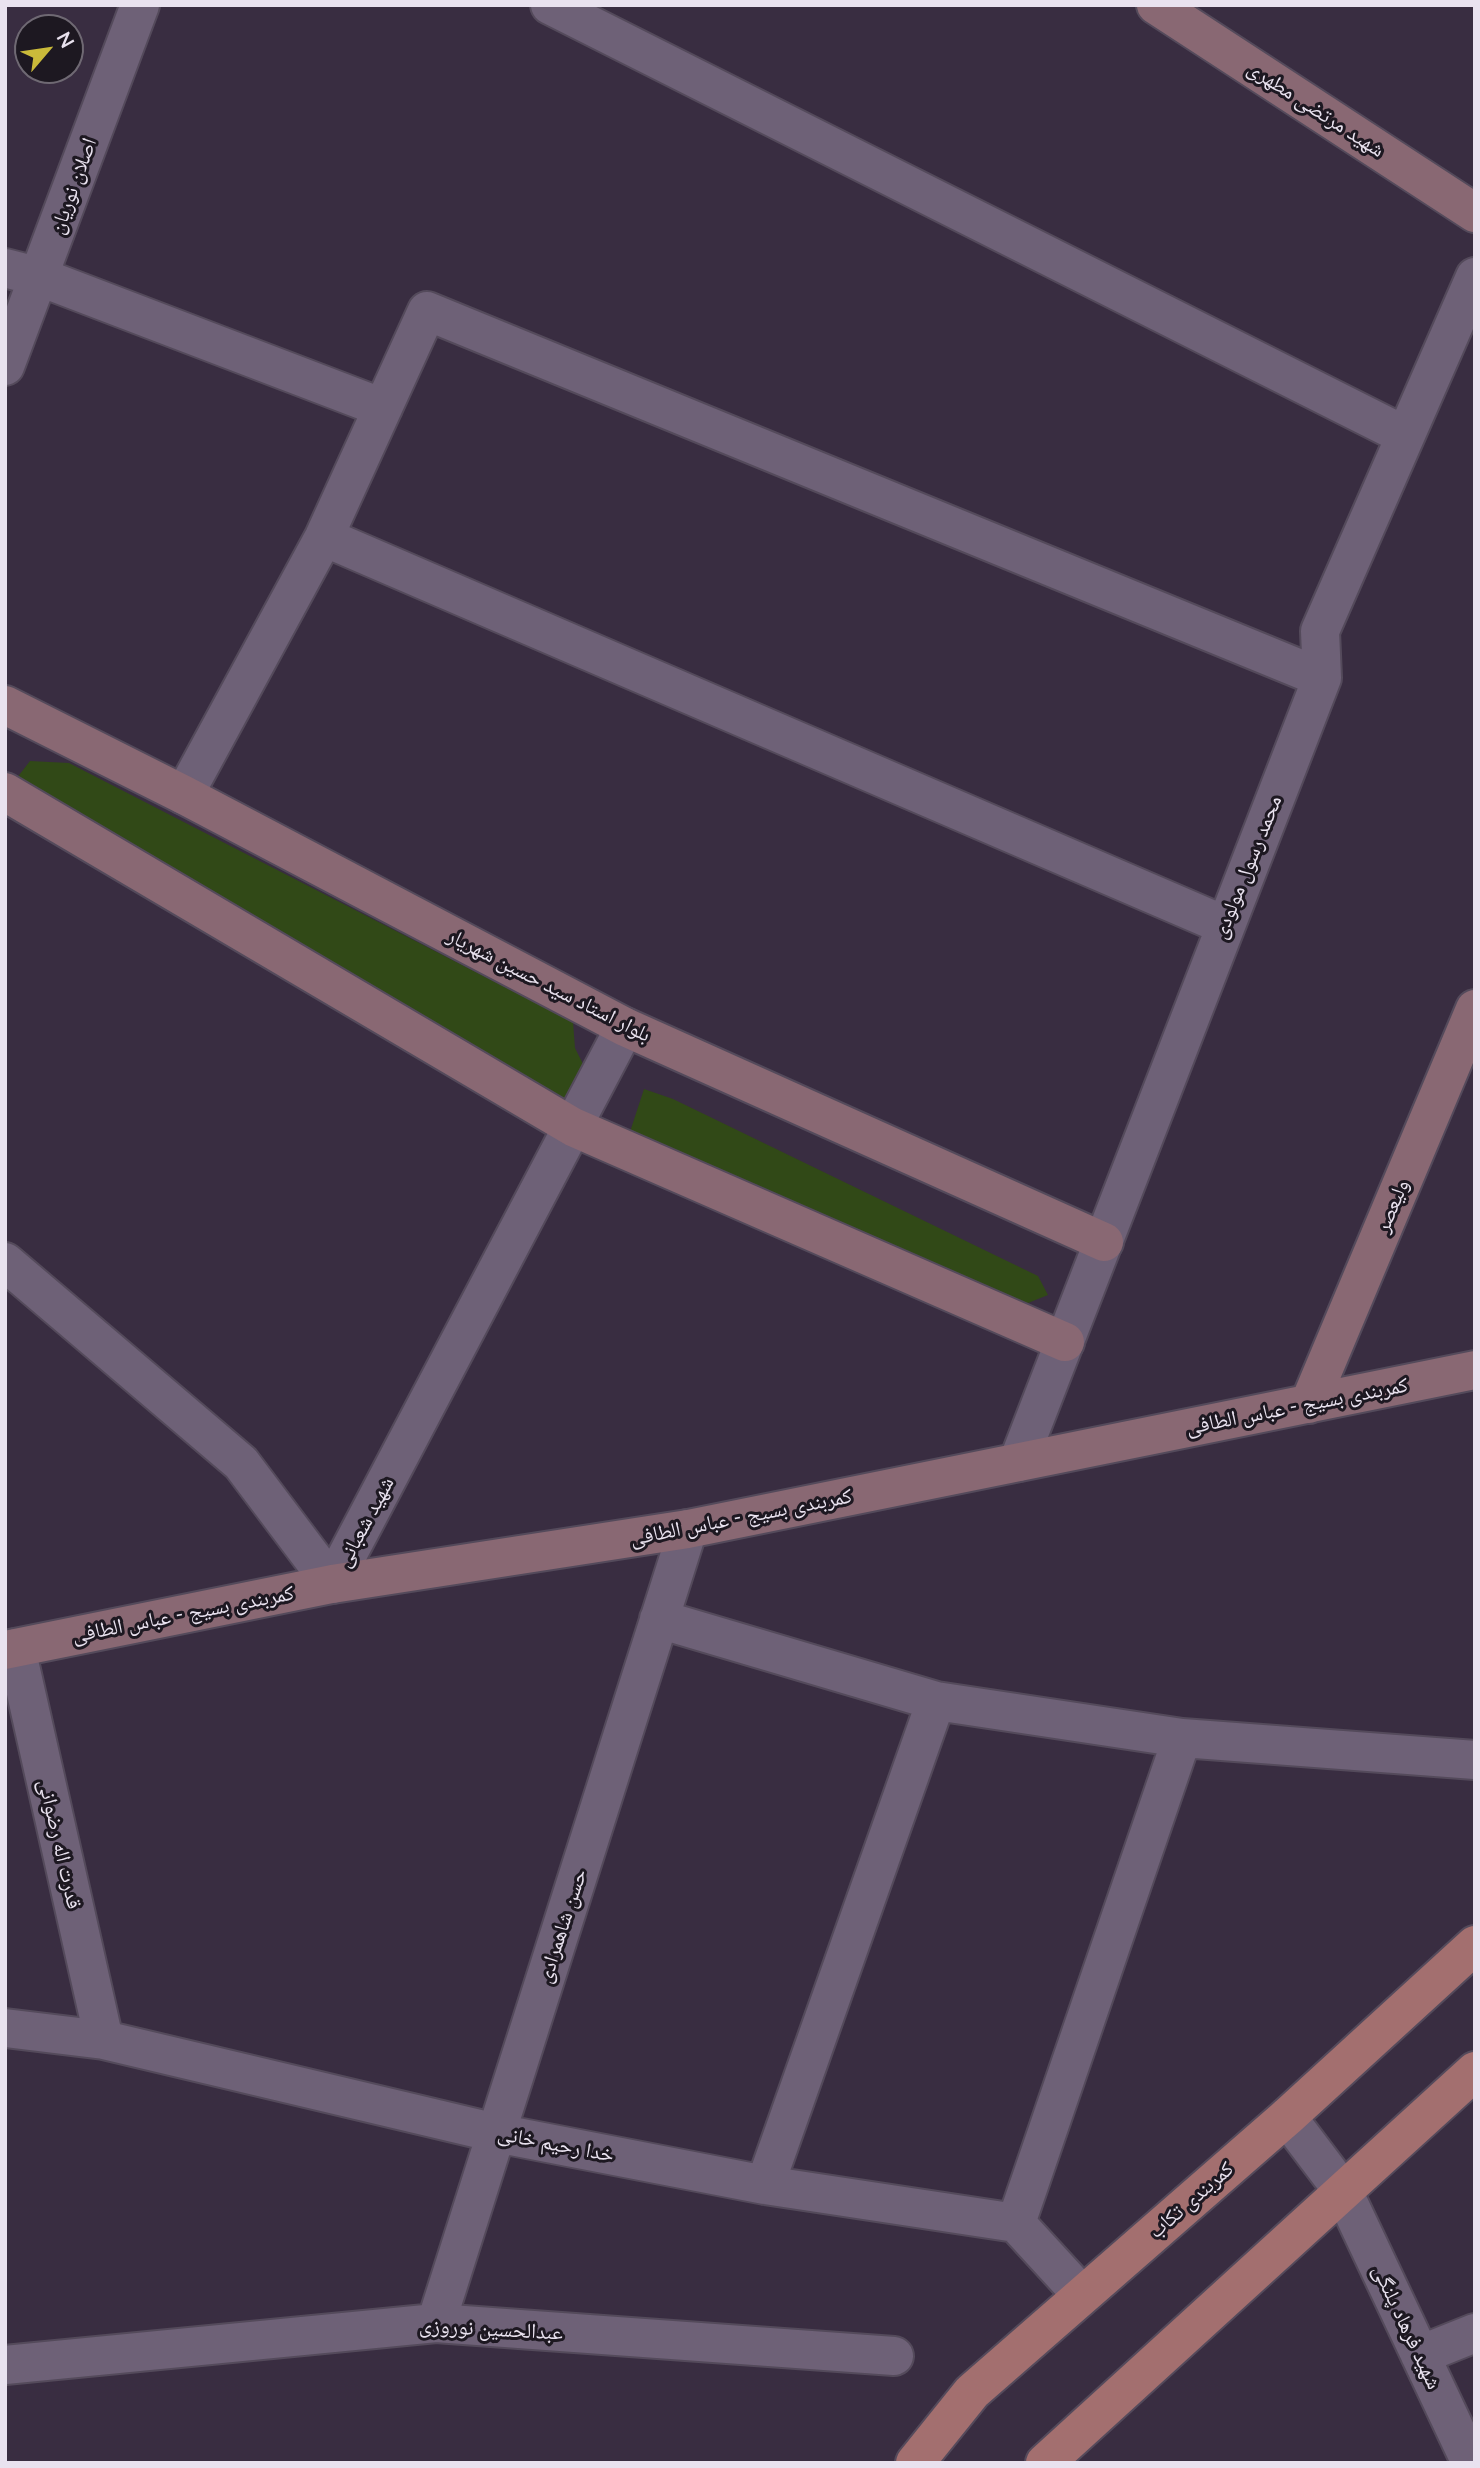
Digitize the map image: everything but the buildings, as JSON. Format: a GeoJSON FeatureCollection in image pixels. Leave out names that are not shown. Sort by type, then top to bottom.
{"type":"FeatureCollection","features":[{"type":"Feature","properties":{"kind":"main road","name":"کمربندی تکاب"},"geometry":{"type":"LineString","coordinates":[[915,2463],[972,2392],[1287,2117],[1475,1945]]}},
{"type":"Feature","properties":{"kind":"main road"},"geometry":{"type":"LineString","coordinates":[[1045,2463],[1475,2071]]}},
{"type":"Feature","properties":{"kind":"street","name":"اصلان نوریان"},"geometry":{"type":"LineString","coordinates":[[5,366],[23,272],[139,5]]}},
{"type":"Feature","properties":{"kind":"street"},"geometry":{"type":"LineString","coordinates":[[550,5],[1405,435]]}},
{"type":"Feature","properties":{"kind":"street","name":"شهید مرتضی مطهری"},"geometry":{"type":"LineString","coordinates":[[1156,5],[1475,213]]}},
{"type":"Feature","properties":{"kind":"street"},"geometry":{"type":"LineString","coordinates":[[23,272],[383,408]]}},
{"type":"Feature","properties":{"kind":"street","name":"محمد رسول مولودی"},"geometry":{"type":"LineString","coordinates":[[1018,1462],[1322,678],[1320,631],[1475,276]]}},
{"type":"Feature","properties":{"kind":"street"},"geometry":{"type":"LineString","coordinates":[[184,795],[324,537],[427,312],[1322,678]]}},
{"type":"Feature","properties":{"kind":"street"},"geometry":{"type":"LineString","coordinates":[[324,537],[1224,925]]}},
{"type":"Feature","properties":{"kind":"street","name":"بلوار استاد سید حسین شهریار"},"geometry":{"type":"LineString","coordinates":[[5,705],[184,795],[625,1027],[1104,1242]]}},
{"type":"Feature","properties":{"kind":"street"},"geometry":{"type":"LineString","coordinates":[[5,792],[573,1127],[1065,1342]]}},
{"type":"Feature","properties":{"kind":"street","name":"ولیعصر"},"geometry":{"type":"LineString","coordinates":[[1309,1404],[1475,1009]]}},
{"type":"Feature","properties":{"kind":"street","name":"شهید شعبانی"},"geometry":{"type":"LineString","coordinates":[[5,1262],[241,1463],[332,1584],[625,1027]]}},
{"type":"Feature","properties":{"kind":"street","name":"کمربندی بسیج - عباس الطافی"},"geometry":{"type":"LineString","coordinates":[[11,1649],[332,1584],[688,1529],[1475,1370]]}},
{"type":"Feature","properties":{"kind":"street","name":"حسن شاهمرادی"},"geometry":{"type":"LineString","coordinates":[[436,2323],[688,1529]]}},
{"type":"Feature","properties":{"kind":"street"},"geometry":{"type":"LineString","coordinates":[[659,1619],[936,1701],[1181,1738],[1475,1760]]}},
{"type":"Feature","properties":{"kind":"street","name":"قدرت اله رضوانی"},"geometry":{"type":"LineString","coordinates":[[11,1649],[104,2040]]}},
{"type":"Feature","properties":{"kind":"street"},"geometry":{"type":"LineString","coordinates":[[765,2185],[936,1701]]}},
{"type":"Feature","properties":{"kind":"street"},"geometry":{"type":"LineString","coordinates":[[1082,2295],[1016,2223],[1181,1738]]}},
{"type":"Feature","properties":{"kind":"street","name":"خدا رحیم خانی"},"geometry":{"type":"LineString","coordinates":[[5,2028],[104,2040],[496,2133],[765,2185],[1016,2223]]}},
{"type":"Feature","properties":{"kind":"street","name":"شهید فرهاد پلنگی"},"geometry":{"type":"LineString","coordinates":[[1287,2117],[1343,2191],[1471,2463]]}},
{"type":"Feature","properties":{"kind":"street","name":"عبدالحسین نوروزی"},"geometry":{"type":"LineString","coordinates":[[5,2365],[436,2323],[894,2356]]}},
{"type":"Feature","properties":{"kind":"street"},"geometry":{"type":"LineString","coordinates":[[1420,2355],[1475,2333]]}},
{"type":"Feature","properties":{"kind":"green space"},"geometry":{"type":"Polygon","coordinates":[[[30,761],[69,763],[573,1022],[575,1048],[588,1074],[575,1102],[537,1118],[16,779],[30,761]]]}},
{"type":"Feature","properties":{"kind":"green space"},"geometry":{"type":"Polygon","coordinates":[[[644,1089],[673,1099],[1038,1276],[1048,1295],[1028,1303],[880,1253],[625,1147],[644,1089]]]}}]}
